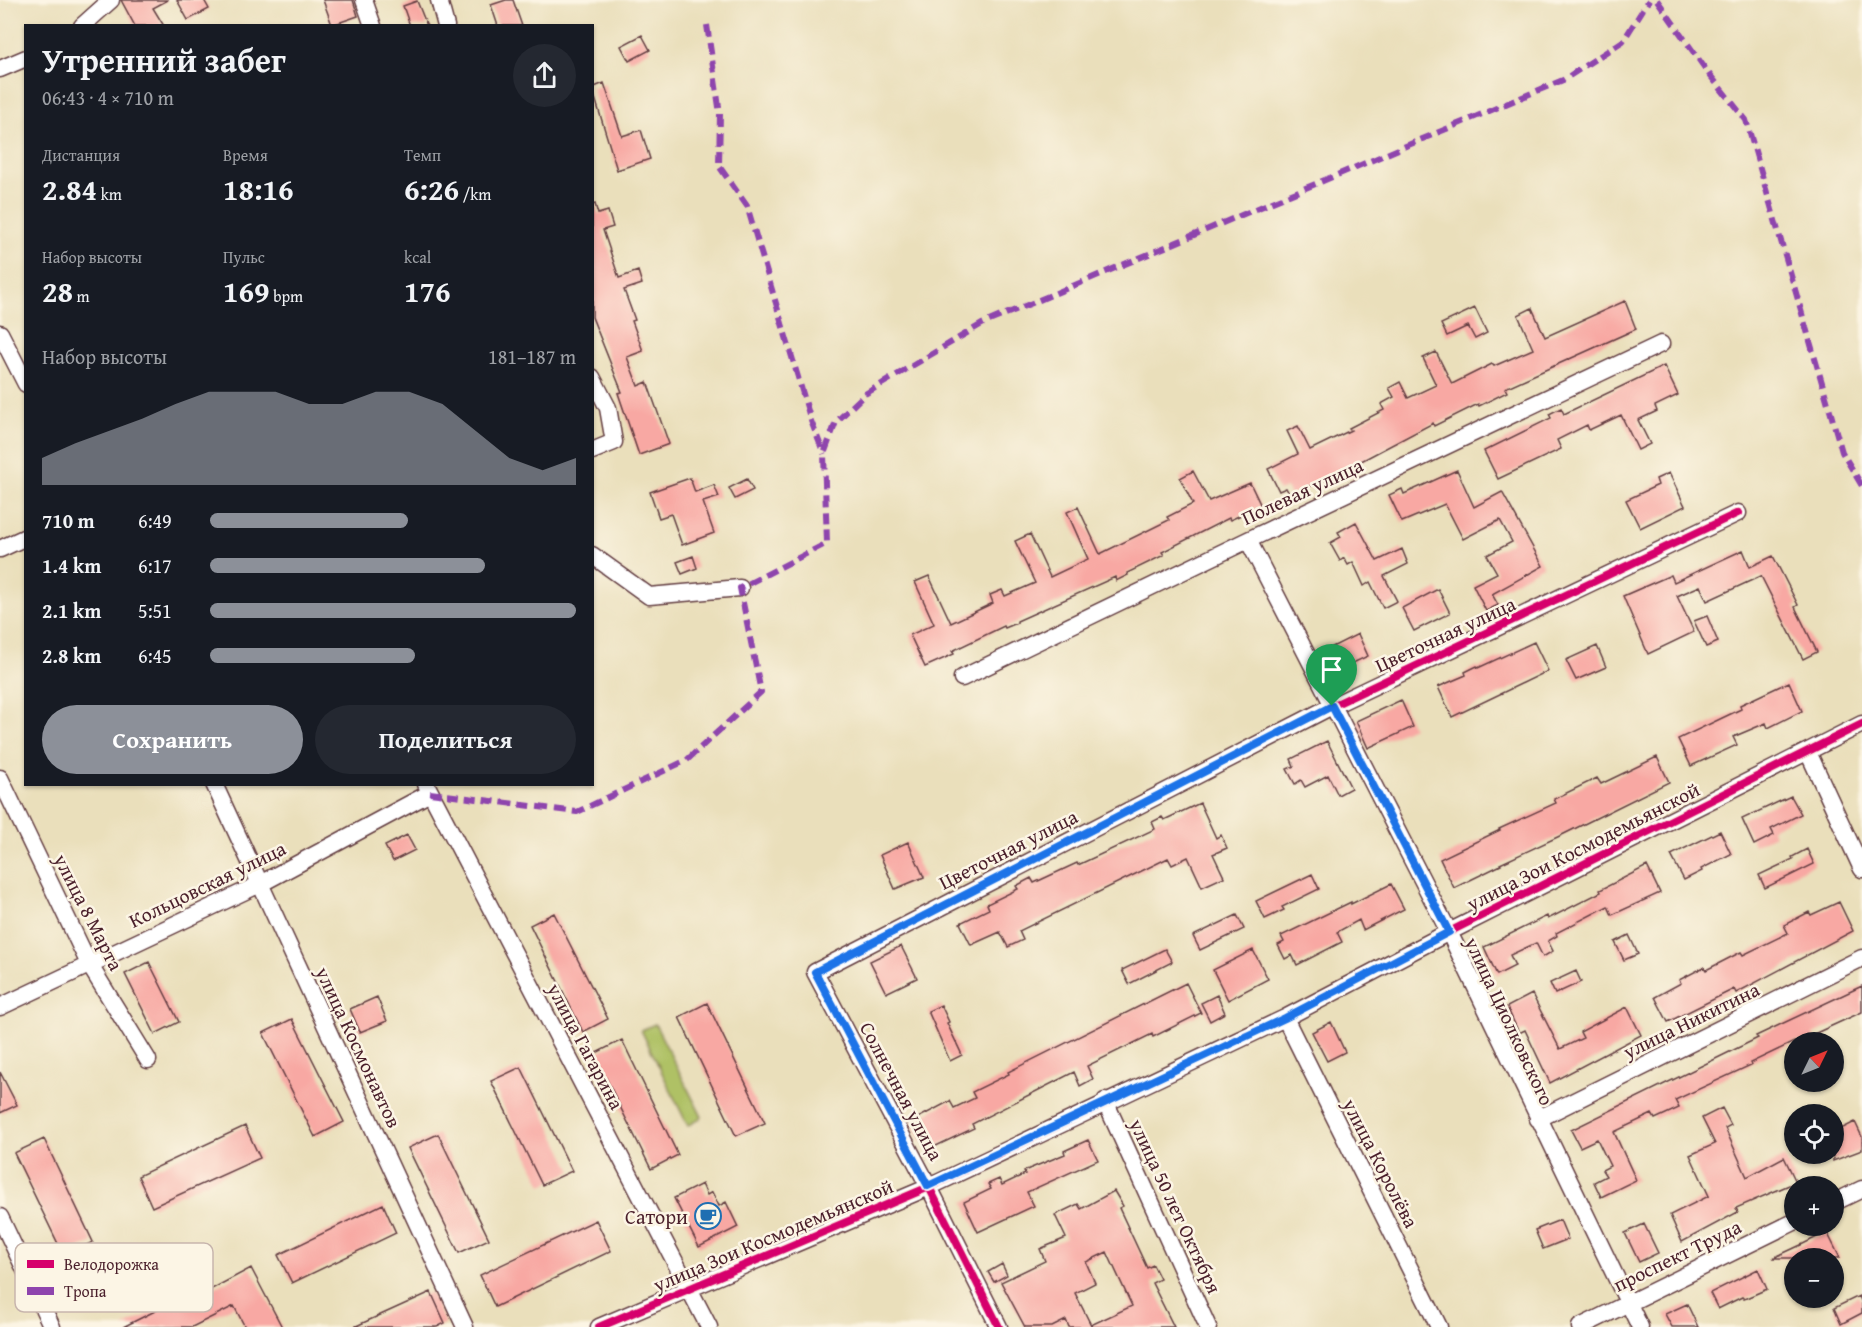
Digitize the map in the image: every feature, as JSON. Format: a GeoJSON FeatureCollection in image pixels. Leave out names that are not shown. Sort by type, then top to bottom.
{"type":"FeatureCollection","features":[{"type":"Feature","properties":{"kind":"street"},"geometry":{"type":"LineString","coordinates":[[84,24],[111,0]]}},
{"type":"Feature","properties":{"kind":"street"},"geometry":{"type":"LineString","coordinates":[[364,0],[372,24]]}},
{"type":"Feature","properties":{"kind":"street"},"geometry":{"type":"LineString","coordinates":[[439,0],[445,24]]}},
{"type":"Feature","properties":{"kind":"street"},"geometry":{"type":"LineString","coordinates":[[0,69],[24,59]]}},
{"type":"Feature","properties":{"kind":"street"},"geometry":{"type":"LineString","coordinates":[[0,333],[24,380]]}},
{"type":"Feature","properties":{"kind":"street","name":"Полевая улица"},"geometry":{"type":"LineString","coordinates":[[962,678],[1661,344]]}},
{"type":"Feature","properties":{"kind":"street"},"geometry":{"type":"LineString","coordinates":[[594,381],[608,408],[614,442],[594,450]]}},
{"type":"Feature","properties":{"kind":"street","name":"Цветочная улица"},"geometry":{"type":"LineString","coordinates":[[815,972],[1332,706],[1738,513]]}},
{"type":"Feature","properties":{"kind":"street"},"geometry":{"type":"LineString","coordinates":[[0,549],[24,538]]}},
{"type":"Feature","properties":{"kind":"street","name":"улица Циолковского"},"geometry":{"type":"LineString","coordinates":[[1248,540],[1449,932],[1640,1327]]}},
{"type":"Feature","properties":{"kind":"street"},"geometry":{"type":"LineString","coordinates":[[594,556],[649,596],[740,588]]}},
{"type":"Feature","properties":{"kind":"street","name":"улица Зои Космодемьянской"},"geometry":{"type":"LineString","coordinates":[[599,1327],[928,1186],[1285,1018],[1449,932],[1862,724]]}},
{"type":"Feature","properties":{"kind":"street"},"geometry":{"type":"LineString","coordinates":[[1808,752],[1862,869]]}},
{"type":"Feature","properties":{"kind":"street","name":"улица 8 Марта"},"geometry":{"type":"LineString","coordinates":[[0,778],[89,964],[147,1060]]}},
{"type":"Feature","properties":{"kind":"street","name":"улица Космонавтов"},"geometry":{"type":"LineString","coordinates":[[215,786],[465,1327]]}},
{"type":"Feature","properties":{"kind":"street","name":"Кольцовская улица"},"geometry":{"type":"LineString","coordinates":[[0,1007],[260,884],[428,789]]}},
{"type":"Feature","properties":{"kind":"street","name":"улица Гагарина"},"geometry":{"type":"LineString","coordinates":[[428,789],[709,1327]]}},
{"type":"Feature","properties":{"kind":"street","name":"улица Никитина"},"geometry":{"type":"LineString","coordinates":[[1538,1119],[1862,958]]}},
{"type":"Feature","properties":{"kind":"street","name":"Солнечная улица"},"geometry":{"type":"LineString","coordinates":[[815,972],[928,1186],[999,1327]]}},
{"type":"Feature","properties":{"kind":"street","name":"улица Королёва"},"geometry":{"type":"LineString","coordinates":[[1285,1018],[1439,1327]]}},
{"type":"Feature","properties":{"kind":"street","name":"улица 50 лет Октября"},"geometry":{"type":"LineString","coordinates":[[1106,1101],[1208,1327]]}},
{"type":"Feature","properties":{"kind":"street"},"geometry":{"type":"LineString","coordinates":[[1844,1198],[1862,1189]]}},
{"type":"Feature","properties":{"kind":"street"},"geometry":{"type":"LineString","coordinates":[[0,1217],[15,1249]]}},
{"type":"Feature","properties":{"kind":"street","name":"проспект Труда"},"geometry":{"type":"LineString","coordinates":[[1580,1327],[1784,1227]]}},
{"type":"Feature","properties":{"kind":"street"},"geometry":{"type":"LineString","coordinates":[[45,1312],[52,1327]]}},
{"type":"Feature","properties":{"kind":"green space"},"geometry":{"type":"Polygon","coordinates":[[[655,1024],[702,1117],[688,1126],[641,1030],[655,1024]]]}},
{"type":"Feature","properties":{"kind":"building"},"geometry":{"type":"Polygon","coordinates":[[[121,0],[168,0],[153,8],[163,24],[134,24],[121,0]]]}},
{"type":"Feature","properties":{"kind":"building"},"geometry":{"type":"Polygon","coordinates":[[[177,0],[204,0],[209,9],[188,20],[177,0]]]}},
{"type":"Feature","properties":{"kind":"building"},"geometry":{"type":"Polygon","coordinates":[[[323,0],[353,0],[358,16],[332,24],[323,0]]]}},
{"type":"Feature","properties":{"kind":"building"},"geometry":{"type":"Polygon","coordinates":[[[513,0],[521,24],[497,24],[491,5],[513,0]]]}},
{"type":"Feature","properties":{"kind":"building"},"geometry":{"type":"Polygon","coordinates":[[[417,1],[426,24],[409,24],[403,6],[417,1]]]}},
{"type":"Feature","properties":{"kind":"building"},"geometry":{"type":"Polygon","coordinates":[[[642,35],[650,50],[629,61],[621,46],[642,35]]]}},
{"type":"Feature","properties":{"kind":"building"},"geometry":{"type":"Polygon","coordinates":[[[604,83],[622,136],[641,130],[650,159],[617,170],[594,95],[594,87],[604,83]]]}},
{"type":"Feature","properties":{"kind":"building"},"geometry":{"type":"Polygon","coordinates":[[[594,204],[598,214],[608,211],[613,227],[603,230],[619,278],[638,271],[642,284],[624,290],[643,351],[627,357],[638,386],[647,382],[669,444],[639,455],[618,393],[622,392],[594,322],[594,204]]]}},
{"type":"Feature","properties":{"kind":"building"},"geometry":{"type":"Polygon","coordinates":[[[1625,301],[1636,329],[1505,388],[1507,392],[1434,426],[1433,423],[1331,477],[1290,495],[1286,488],[1279,491],[1268,469],[1298,454],[1287,431],[1298,426],[1310,450],[1351,430],[1349,428],[1384,410],[1381,404],[1394,397],[1389,388],[1400,382],[1408,398],[1436,385],[1423,358],[1436,352],[1452,384],[1492,364],[1494,366],[1533,349],[1518,315],[1532,308],[1545,337],[1625,301]]]}},
{"type":"Feature","properties":{"kind":"building"},"geometry":{"type":"Polygon","coordinates":[[[1475,308],[1487,333],[1475,339],[1468,326],[1447,336],[1441,324],[1475,308]]]}},
{"type":"Feature","properties":{"kind":"building"},"geometry":{"type":"Polygon","coordinates":[[[1664,366],[1678,395],[1655,406],[1657,411],[1638,420],[1650,444],[1638,450],[1621,415],[1589,430],[1587,425],[1557,440],[1561,449],[1498,479],[1484,451],[1551,418],[1549,414],[1561,408],[1564,414],[1664,366]]]}},
{"type":"Feature","properties":{"kind":"building"},"geometry":{"type":"Polygon","coordinates":[[[1457,470],[1474,507],[1502,492],[1543,566],[1492,594],[1498,605],[1486,611],[1473,585],[1497,573],[1487,555],[1512,542],[1500,520],[1463,539],[1445,504],[1402,522],[1389,495],[1402,489],[1404,494],[1457,470]]]}},
{"type":"Feature","properties":{"kind":"building"},"geometry":{"type":"Polygon","coordinates":[[[1193,471],[1209,501],[1250,483],[1261,506],[1230,520],[1229,518],[1162,552],[1164,555],[1116,581],[1115,577],[1017,621],[1017,623],[1005,628],[1004,626],[952,651],[954,654],[925,667],[910,635],[934,624],[915,582],[929,576],[951,623],[993,603],[990,595],[1002,590],[1005,596],[1035,583],[1015,541],[1030,534],[1050,577],[1088,559],[1067,512],[1078,507],[1100,554],[1169,520],[1167,517],[1193,504],[1180,478],[1193,471]]]}},
{"type":"Feature","properties":{"kind":"building"},"geometry":{"type":"Polygon","coordinates":[[[1669,473],[1685,506],[1640,528],[1626,500],[1658,485],[1656,479],[1669,473]]]}},
{"type":"Feature","properties":{"kind":"building"},"geometry":{"type":"Polygon","coordinates":[[[690,478],[695,492],[714,485],[719,497],[703,502],[714,533],[682,545],[671,514],[659,518],[650,492],[690,478]]]}},
{"type":"Feature","properties":{"kind":"building"},"geometry":{"type":"Polygon","coordinates":[[[747,479],[753,490],[735,499],[729,488],[747,479]]]}},
{"type":"Feature","properties":{"kind":"building"},"geometry":{"type":"Polygon","coordinates":[[[1356,522],[1377,561],[1402,549],[1408,564],[1384,576],[1397,601],[1383,608],[1370,582],[1364,586],[1353,562],[1348,565],[1344,558],[1340,561],[1330,543],[1341,537],[1338,532],[1356,522]]]}},
{"type":"Feature","properties":{"kind":"building"},"geometry":{"type":"Polygon","coordinates":[[[1743,550],[1750,567],[1773,556],[1798,605],[1795,607],[1817,652],[1803,659],[1761,576],[1707,601],[1700,586],[1677,596],[1694,632],[1648,654],[1623,596],[1671,575],[1674,582],[1743,550]]]}},
{"type":"Feature","properties":{"kind":"building"},"geometry":{"type":"Polygon","coordinates":[[[693,556],[697,568],[682,574],[677,562],[693,556]]]}},
{"type":"Feature","properties":{"kind":"building"},"geometry":{"type":"Polygon","coordinates":[[[1438,589],[1450,613],[1414,631],[1402,608],[1438,589]]]}},
{"type":"Feature","properties":{"kind":"building"},"geometry":{"type":"Polygon","coordinates":[[[1707,616],[1718,642],[1706,647],[1694,621],[1707,616]]]}},
{"type":"Feature","properties":{"kind":"building"},"geometry":{"type":"Polygon","coordinates":[[[1358,634],[1368,656],[1340,669],[1330,648],[1358,634]]]}},
{"type":"Feature","properties":{"kind":"building"},"geometry":{"type":"Polygon","coordinates":[[[1534,642],[1548,671],[1452,717],[1438,687],[1466,675],[1465,672],[1477,666],[1478,668],[1534,642]]]}},
{"type":"Feature","properties":{"kind":"building"},"geometry":{"type":"Polygon","coordinates":[[[1597,646],[1606,667],[1576,680],[1566,660],[1597,646]]]}},
{"type":"Feature","properties":{"kind":"building"},"geometry":{"type":"Polygon","coordinates":[[[1789,682],[1802,711],[1768,728],[1766,723],[1733,737],[1737,745],[1691,766],[1678,739],[1741,709],[1740,705],[1789,682]]]}},
{"type":"Feature","properties":{"kind":"building"},"geometry":{"type":"Polygon","coordinates":[[[1401,700],[1413,727],[1368,748],[1356,721],[1401,700]]]}},
{"type":"Feature","properties":{"kind":"building"},"geometry":{"type":"Polygon","coordinates":[[[1327,741],[1351,788],[1338,795],[1328,775],[1305,787],[1301,780],[1295,784],[1287,769],[1294,766],[1291,759],[1327,741]]]}},
{"type":"Feature","properties":{"kind":"building"},"geometry":{"type":"Polygon","coordinates":[[[1657,757],[1669,782],[1454,888],[1440,859],[1556,803],[1554,799],[1597,778],[1601,784],[1657,757]]]}},
{"type":"Feature","properties":{"kind":"building"},"geometry":{"type":"Polygon","coordinates":[[[1791,796],[1801,814],[1771,829],[1774,835],[1754,845],[1742,819],[1791,796]]]}},
{"type":"Feature","properties":{"kind":"building"},"geometry":{"type":"Polygon","coordinates":[[[1200,803],[1216,838],[1221,835],[1227,848],[1213,854],[1224,877],[1202,887],[1188,857],[1172,865],[1168,858],[1019,931],[1023,940],[1008,947],[1000,932],[971,945],[960,923],[989,909],[987,904],[1018,889],[1016,886],[1031,878],[1034,883],[1077,863],[1078,865],[1155,829],[1152,822],[1162,817],[1164,820],[1200,803]]]}},
{"type":"Feature","properties":{"kind":"building"},"geometry":{"type":"Polygon","coordinates":[[[1720,831],[1731,854],[1684,880],[1671,855],[1720,831]]]}},
{"type":"Feature","properties":{"kind":"building"},"geometry":{"type":"Polygon","coordinates":[[[407,835],[415,850],[393,861],[385,846],[407,835]]]}},
{"type":"Feature","properties":{"kind":"building"},"geometry":{"type":"Polygon","coordinates":[[[908,842],[924,877],[895,889],[880,855],[908,842]]]}},
{"type":"Feature","properties":{"kind":"building"},"geometry":{"type":"Polygon","coordinates":[[[1807,849],[1814,864],[1765,888],[1759,875],[1793,859],[1792,857],[1807,849]]]}},
{"type":"Feature","properties":{"kind":"building"},"geometry":{"type":"Polygon","coordinates":[[[1647,866],[1660,893],[1612,915],[1608,906],[1556,933],[1557,936],[1548,941],[1553,951],[1543,957],[1536,943],[1510,955],[1515,966],[1497,975],[1484,947],[1547,916],[1548,919],[1647,866]]]}},
{"type":"Feature","properties":{"kind":"building"},"geometry":{"type":"Polygon","coordinates":[[[1312,874],[1319,889],[1282,907],[1284,910],[1265,919],[1256,901],[1312,874]]]}},
{"type":"Feature","properties":{"kind":"building"},"geometry":{"type":"Polygon","coordinates":[[[1391,884],[1404,909],[1363,930],[1359,920],[1337,932],[1342,942],[1297,965],[1292,955],[1285,959],[1278,945],[1284,942],[1281,936],[1391,884]]]}},
{"type":"Feature","properties":{"kind":"building"},"geometry":{"type":"Polygon","coordinates":[[[1839,902],[1853,931],[1736,993],[1734,989],[1668,1022],[1655,997],[1681,983],[1679,980],[1704,967],[1706,970],[1741,952],[1743,955],[1788,933],[1784,925],[1809,912],[1811,915],[1839,902]]]}},
{"type":"Feature","properties":{"kind":"building"},"geometry":{"type":"Polygon","coordinates":[[[554,913],[608,1019],[583,1032],[530,925],[554,913]]]}},
{"type":"Feature","properties":{"kind":"building"},"geometry":{"type":"Polygon","coordinates":[[[1237,915],[1244,929],[1200,950],[1193,936],[1237,915]]]}},
{"type":"Feature","properties":{"kind":"building"},"geometry":{"type":"Polygon","coordinates":[[[1629,935],[1638,954],[1624,960],[1615,942],[1629,935]]]}},
{"type":"Feature","properties":{"kind":"building"},"geometry":{"type":"Polygon","coordinates":[[[901,946],[917,978],[886,993],[870,961],[901,946]]]}},
{"type":"Feature","properties":{"kind":"building"},"geometry":{"type":"Polygon","coordinates":[[[1165,949],[1172,962],[1129,984],[1122,970],[1165,949]]]}},
{"type":"Feature","properties":{"kind":"building"},"geometry":{"type":"Polygon","coordinates":[[[1253,950],[1268,979],[1228,1000],[1213,970],[1253,950]]]}},
{"type":"Feature","properties":{"kind":"building"},"geometry":{"type":"Polygon","coordinates":[[[149,962],[179,1022],[155,1034],[125,974],[149,962]]]}},
{"type":"Feature","properties":{"kind":"building"},"geometry":{"type":"Polygon","coordinates":[[[1576,971],[1581,982],[1555,994],[1550,983],[1576,971]]]}},
{"type":"Feature","properties":{"kind":"building"},"geometry":{"type":"Polygon","coordinates":[[[1186,983],[1201,1013],[1087,1066],[1093,1079],[1080,1086],[1074,1072],[972,1124],[974,1128],[934,1147],[929,1137],[922,1141],[912,1121],[950,1101],[954,1108],[975,1098],[972,1092],[1009,1074],[1008,1072],[1186,983]]]}},
{"type":"Feature","properties":{"kind":"building"},"geometry":{"type":"Polygon","coordinates":[[[1862,986],[1862,1012],[1818,1032],[1784,1032],[1784,1047],[1750,1063],[1751,1065],[1675,1100],[1679,1108],[1655,1119],[1652,1114],[1614,1132],[1636,1180],[1601,1197],[1594,1182],[1606,1176],[1602,1170],[1610,1166],[1597,1139],[1580,1147],[1571,1130],[1758,1038],[1756,1036],[1862,986]]]}},
{"type":"Feature","properties":{"kind":"building"},"geometry":{"type":"Polygon","coordinates":[[[1532,994],[1560,1049],[1583,1038],[1580,1032],[1627,1007],[1641,1035],[1550,1083],[1525,1030],[1519,1033],[1507,1007],[1532,994]]]}},
{"type":"Feature","properties":{"kind":"building"},"geometry":{"type":"Polygon","coordinates":[[[1217,995],[1225,1013],[1210,1021],[1201,1003],[1217,995]]]}},
{"type":"Feature","properties":{"kind":"building"},"geometry":{"type":"Polygon","coordinates":[[[377,997],[387,1021],[360,1032],[350,1009],[377,997]]]}},
{"type":"Feature","properties":{"kind":"building"},"geometry":{"type":"Polygon","coordinates":[[[707,1003],[765,1123],[736,1136],[679,1017],[707,1003]]]}},
{"type":"Feature","properties":{"kind":"building"},"geometry":{"type":"Polygon","coordinates":[[[941,1005],[962,1055],[950,1061],[928,1011],[941,1005]]]}},
{"type":"Feature","properties":{"kind":"building"},"geometry":{"type":"Polygon","coordinates":[[[292,1019],[344,1122],[315,1137],[263,1033],[292,1019]]]}},
{"type":"Feature","properties":{"kind":"building"},"geometry":{"type":"Polygon","coordinates":[[[1331,1022],[1345,1052],[1327,1061],[1312,1032],[1331,1022]]]}},
{"type":"Feature","properties":{"kind":"building"},"geometry":{"type":"Polygon","coordinates":[[[622,1040],[678,1155],[651,1169],[594,1054],[622,1040]]]}},
{"type":"Feature","properties":{"kind":"building"},"geometry":{"type":"Polygon","coordinates":[[[521,1067],[572,1171],[542,1185],[491,1081],[521,1067]]]}},
{"type":"Feature","properties":{"kind":"building"},"geometry":{"type":"Polygon","coordinates":[[[0,1072],[17,1105],[0,1113],[0,1072]]]}},
{"type":"Feature","properties":{"kind":"building"},"geometry":{"type":"Polygon","coordinates":[[[1722,1108],[1731,1125],[1725,1128],[1747,1177],[1784,1157],[1784,1164],[1787,1164],[1793,1176],[1784,1176],[1784,1187],[1736,1208],[1738,1212],[1682,1242],[1670,1215],[1709,1196],[1690,1155],[1715,1144],[1702,1118],[1722,1108]]]}},
{"type":"Feature","properties":{"kind":"building"},"geometry":{"type":"Polygon","coordinates":[[[1855,1122],[1862,1137],[1862,1150],[1844,1157],[1844,1128],[1855,1122]]]}},
{"type":"Feature","properties":{"kind":"building"},"geometry":{"type":"Polygon","coordinates":[[[245,1126],[260,1158],[152,1207],[138,1176],[245,1126]]]}},
{"type":"Feature","properties":{"kind":"building"},"geometry":{"type":"Polygon","coordinates":[[[438,1134],[489,1239],[459,1253],[408,1148],[438,1134]]]}},
{"type":"Feature","properties":{"kind":"building"},"geometry":{"type":"Polygon","coordinates":[[[44,1139],[93,1242],[58,1243],[14,1153],[44,1139]]]}},
{"type":"Feature","properties":{"kind":"building"},"geometry":{"type":"Polygon","coordinates":[[[1088,1140],[1098,1160],[1027,1192],[1034,1206],[978,1232],[964,1202],[991,1189],[988,1184],[999,1179],[1002,1185],[1025,1174],[1024,1171],[1065,1154],[1064,1151],[1088,1140]]]}},
{"type":"Feature","properties":{"kind":"building","name":"Сатори"},"geometry":{"type":"Polygon","coordinates":[[[702,1184],[707,1195],[712,1192],[719,1206],[726,1202],[738,1227],[699,1247],[674,1198],[702,1184]]]}},
{"type":"Feature","properties":{"kind":"building"},"geometry":{"type":"Polygon","coordinates":[[[1114,1191],[1123,1206],[1119,1208],[1147,1268],[1153,1265],[1160,1279],[1152,1283],[1174,1327],[1069,1327],[1066,1320],[1052,1327],[1025,1327],[1001,1282],[1045,1261],[1040,1249],[1066,1238],[1055,1215],[1078,1204],[1081,1209],[1114,1191]],[[1107,1252],[1086,1262],[1095,1283],[1075,1293],[1091,1325],[1132,1306],[1107,1252]]]}},
{"type":"Feature","properties":{"kind":"building"},"geometry":{"type":"Polygon","coordinates":[[[383,1204],[396,1233],[292,1283],[278,1255],[383,1204]]]}},
{"type":"Feature","properties":{"kind":"building"},"geometry":{"type":"Polygon","coordinates":[[[596,1220],[611,1251],[495,1307],[480,1275],[596,1220]]]}},
{"type":"Feature","properties":{"kind":"building"},"geometry":{"type":"Polygon","coordinates":[[[1560,1220],[1568,1239],[1543,1249],[1535,1230],[1560,1220]]]}},
{"type":"Feature","properties":{"kind":"building"},"geometry":{"type":"Polygon","coordinates":[[[1644,1224],[1658,1253],[1639,1262],[1625,1233],[1644,1224]]]}},
{"type":"Feature","properties":{"kind":"building"},"geometry":{"type":"Polygon","coordinates":[[[1819,1236],[1829,1236],[1835,1248],[1794,1248],[1819,1236]]]}},
{"type":"Feature","properties":{"kind":"building"},"geometry":{"type":"Polygon","coordinates":[[[1784,1253],[1784,1258],[1773,1258],[1784,1253]]]}},
{"type":"Feature","properties":{"kind":"building"},"geometry":{"type":"Polygon","coordinates":[[[1002,1264],[1007,1275],[994,1282],[988,1272],[1002,1264]]]}},
{"type":"Feature","properties":{"kind":"building"},"geometry":{"type":"Polygon","coordinates":[[[251,1268],[282,1327],[245,1327],[234,1306],[192,1327],[123,1327],[153,1312],[213,1312],[213,1288],[251,1268]]]}},
{"type":"Feature","properties":{"kind":"building"},"geometry":{"type":"Polygon","coordinates":[[[1758,1269],[1767,1289],[1744,1299],[1742,1297],[1718,1309],[1710,1293],[1758,1269]]]}},
{"type":"Feature","properties":{"kind":"building"},"geometry":{"type":"Polygon","coordinates":[[[431,1292],[445,1323],[437,1327],[354,1327],[431,1292]]]}},
{"type":"Feature","properties":{"kind":"building"},"geometry":{"type":"Polygon","coordinates":[[[1859,1296],[1862,1313],[1841,1324],[1834,1308],[1844,1308],[1844,1303],[1859,1296]]]}},
{"type":"Feature","properties":{"kind":"building"},"geometry":{"type":"Polygon","coordinates":[[[1687,1304],[1698,1327],[1672,1327],[1665,1314],[1687,1304]]]}},
{"type":"Feature","properties":{"kind":"marked path"},"geometry":{"type":"LineString","coordinates":[[430,793],[577,812],[687,760],[761,692],[740,588],[827,543],[824,454],[836,422],[865,394],[982,324],[1563,80],[1623,41],[1649,0]]}},
{"type":"Feature","properties":{"kind":"marked path"},"geometry":{"type":"LineString","coordinates":[[1657,0],[1709,74],[1746,120],[1842,452],[1862,486]]}},
{"type":"Feature","properties":{"kind":"marked path"},"geometry":{"type":"LineString","coordinates":[[707,25],[720,114],[719,166],[747,206],[811,421],[824,454]]}},
{"type":"Feature","properties":{"kind":"cycle path"},"geometry":{"type":"LineString","coordinates":[[999,1327],[929,1187],[815,972],[1332,706],[1738,513]]}},
{"type":"Feature","properties":{"kind":"cycle path"},"geometry":{"type":"LineString","coordinates":[[599,1327],[929,1187],[1285,1018],[1449,932],[1862,724]]}},
{"type":"Feature","properties":{"kind":"place","name":"Сатори"},"geometry":{"type":"Point","coordinates":[708,1216]}},
{"type":"Feature","properties":{"kind":"route"},"geometry":{"type":"LineString","coordinates":[[1332,706],[1449,932],[1285,1018],[928,1186],[815,972],[1332,706]]}}]}
